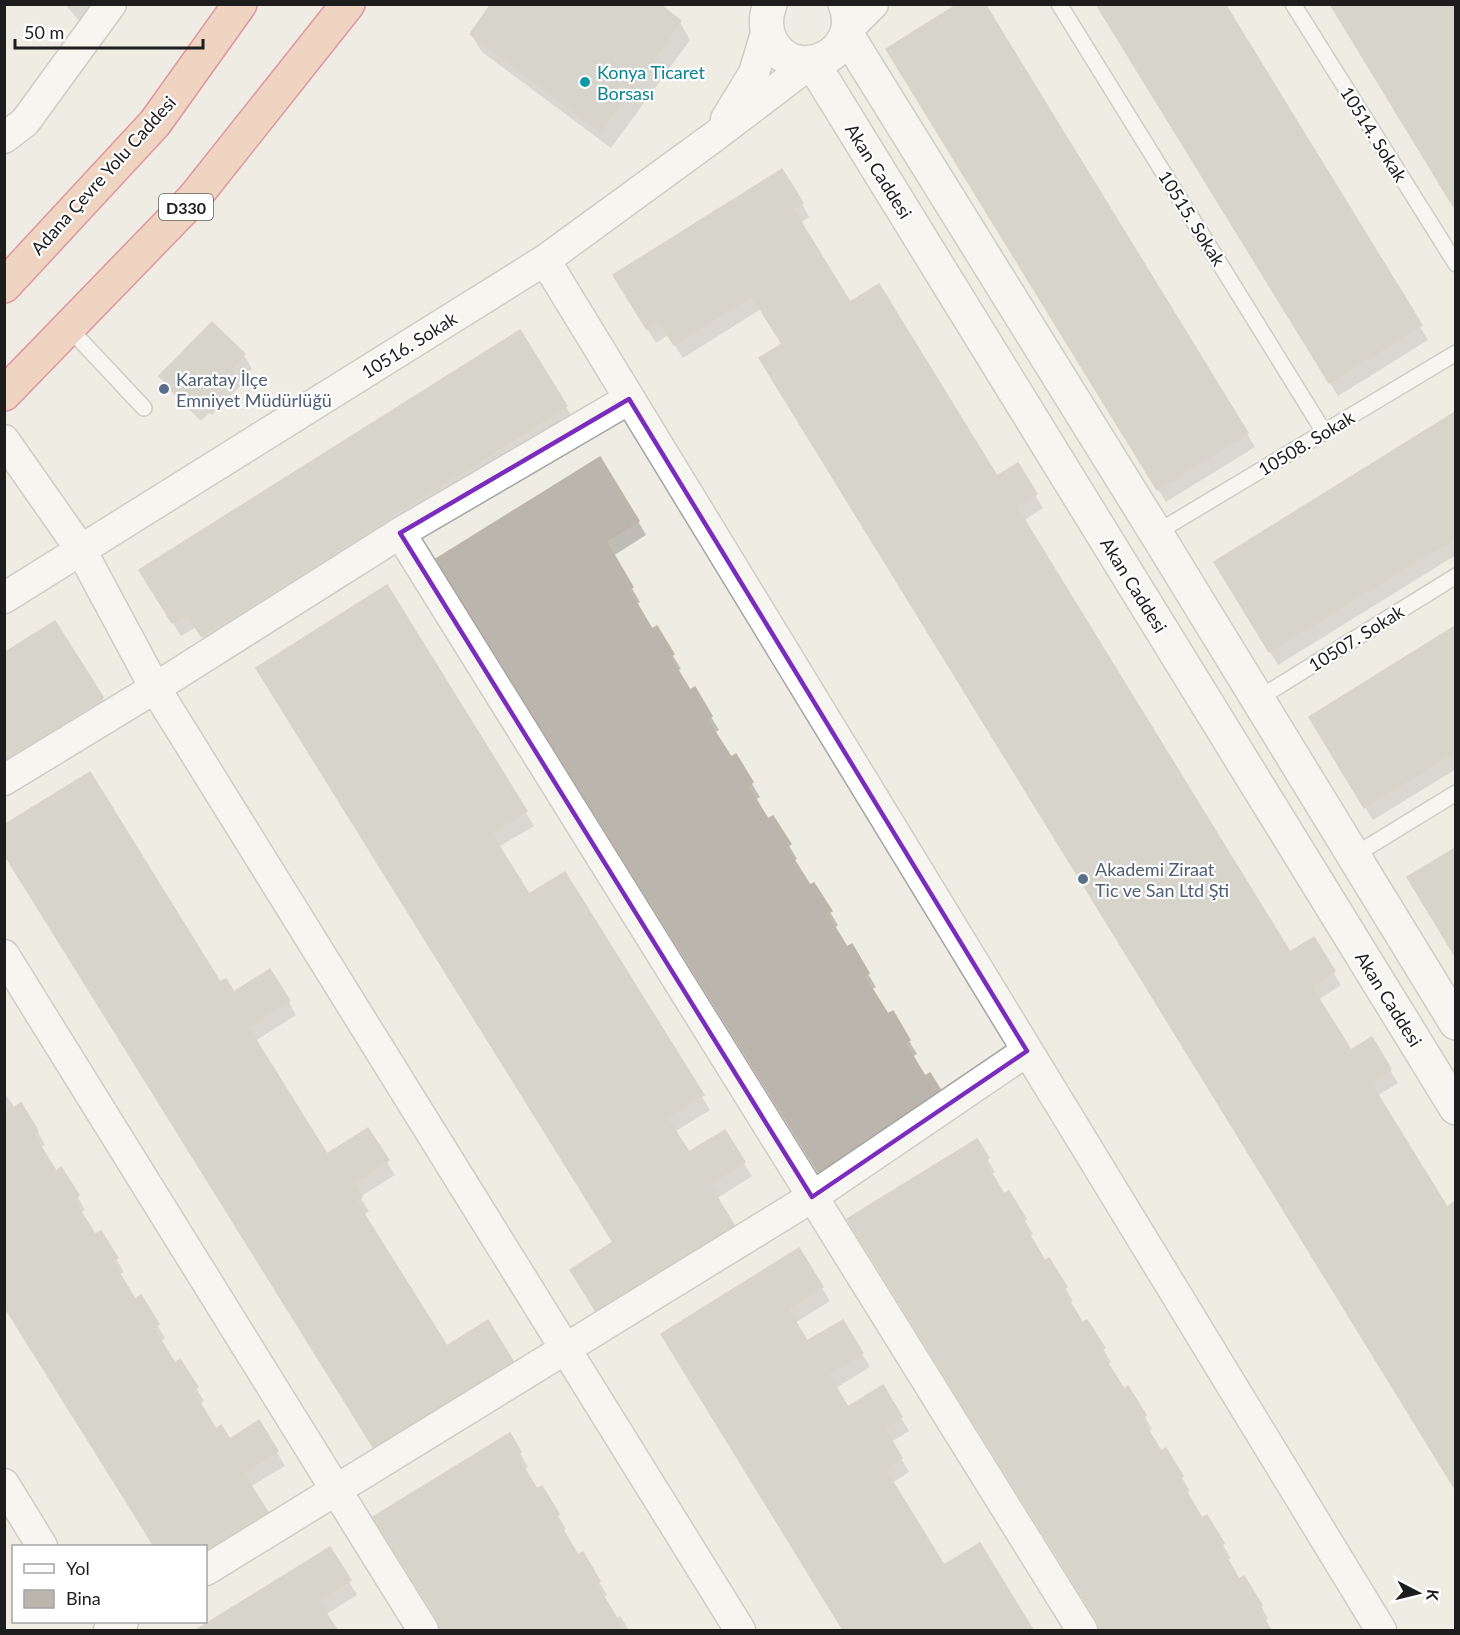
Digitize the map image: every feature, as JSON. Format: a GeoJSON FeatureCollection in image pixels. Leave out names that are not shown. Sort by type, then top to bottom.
{"type":"FeatureCollection","features":[{"type":"Feature","properties":{"kind":"highway","name":"Adana Çevre Yolu Caddesi"},"geometry":{"type":"LineString","coordinates":[[11,274],[155,123],[240,4]]}},
{"type":"Feature","properties":{"kind":"highway","name":"D330"},"geometry":{"type":"LineString","coordinates":[[4,394],[194,198],[348,4]]}},
{"type":"Feature","properties":{"kind":"street"},"geometry":{"type":"LineString","coordinates":[[4,138],[25,122],[111,4]]}},
{"type":"Feature","properties":{"kind":"street"},"geometry":{"type":"LineString","coordinates":[[768,12],[772,43],[781,53],[799,62],[812,62],[825,59],[836,51],[847,23],[873,4]]}},
{"type":"Feature","properties":{"kind":"street"},"geometry":{"type":"LineString","coordinates":[[715,136],[754,73],[768,12]]}},
{"type":"Feature","properties":{"kind":"street"},"geometry":{"type":"LineString","coordinates":[[847,23],[1256,700],[1453,1012]]}},
{"type":"Feature","properties":{"kind":"street","name":"10516. Sokak"},"geometry":{"type":"LineString","coordinates":[[4,598],[545,260],[812,62]]}},
{"type":"Feature","properties":{"kind":"street","name":"Akan Caddesi"},"geometry":{"type":"LineString","coordinates":[[812,62],[1455,1108]]}},
{"type":"Feature","properties":{"kind":"street"},"geometry":{"type":"LineString","coordinates":[[545,260],[1381,1630]]}},
{"type":"Feature","properties":{"kind":"street"},"geometry":{"type":"LineString","coordinates":[[4,780],[155,688],[399,533],[629,399]]}},
{"type":"Feature","properties":{"kind":"street"},"geometry":{"type":"LineString","coordinates":[[4,440],[81,550],[155,688],[740,1630]]}},
{"type":"Feature","properties":{"kind":"street"},"geometry":{"type":"LineString","coordinates":[[399,533],[1082,1630]]}},
{"type":"Feature","properties":{"kind":"street"},"geometry":{"type":"LineString","coordinates":[[4,955],[423,1630]]}},
{"type":"Feature","properties":{"kind":"street"},"geometry":{"type":"LineString","coordinates":[[207,1569],[812,1197],[1027,1051]]}},
{"type":"Feature","properties":{"kind":"street"},"geometry":{"type":"LineString","coordinates":[[4,1484],[41,1545]]}},
{"type":"Feature","properties":{"kind":"lane","name":"10515. Sokak"},"geometry":{"type":"LineString","coordinates":[[1059,4],[1324,432]]}},
{"type":"Feature","properties":{"kind":"lane","name":"10514. Sokak"},"geometry":{"type":"LineString","coordinates":[[1293,4],[1455,264]]}},
{"type":"Feature","properties":{"kind":"lane"},"geometry":{"type":"LineString","coordinates":[[69,328],[144,408]]}},
{"type":"Feature","properties":{"kind":"lane","name":"10508. Sokak"},"geometry":{"type":"LineString","coordinates":[[1156,533],[1455,353]]}},
{"type":"Feature","properties":{"kind":"lane","name":"10507. Sokak"},"geometry":{"type":"LineString","coordinates":[[1256,700],[1455,576]]}},
{"type":"Feature","properties":{"kind":"lane"},"geometry":{"type":"LineString","coordinates":[[1353,856],[1455,793]]}},
{"type":"Feature","properties":{"kind":"highlighted area"},"geometry":{"type":"Polygon","coordinates":[[[629,399],[1027,1051],[812,1197],[400,533],[629,399]]]}},
{"type":"Feature","properties":{"kind":"building","name":"Konya Ticaret Borsası"},"geometry":{"type":"Polygon","coordinates":[[[491,4],[659,4],[681,21],[600,131],[470,34],[491,4]]]}},
{"type":"Feature","properties":{"kind":"building"},"geometry":{"type":"Polygon","coordinates":[[[958,4],[985,4],[1248,433],[1157,490],[886,49],[958,4]]]}},
{"type":"Feature","properties":{"kind":"building"},"geometry":{"type":"Polygon","coordinates":[[[1096,4],[1225,4],[1422,325],[1329,383],[1096,4]]]}},
{"type":"Feature","properties":{"kind":"building"},"geometry":{"type":"Polygon","coordinates":[[[1330,4],[1455,4],[1455,209],[1330,4]]]}},
{"type":"Feature","properties":{"kind":"building"},"geometry":{"type":"Polygon","coordinates":[[[782,169],[803,203],[793,209],[850,302],[879,284],[997,476],[1018,463],[1037,494],[1016,506],[1290,952],[1314,937],[1335,971],[1311,986],[1351,1050],[1372,1037],[1391,1069],[1370,1082],[1447,1207],[1455,1201],[1455,1489],[759,358],[782,344],[752,296],[674,345],[659,322],[647,330],[613,275],[782,169]]]}},
{"type":"Feature","properties":{"kind":"building"},"geometry":{"type":"Polygon","coordinates":[[[212,322],[245,354],[231,369],[234,372],[203,403],[200,400],[192,409],[159,376],[212,322]]]}},
{"type":"Feature","properties":{"kind":"building"},"geometry":{"type":"Polygon","coordinates":[[[520,330],[567,406],[201,636],[187,614],[172,623],[139,570],[520,330]]]}},
{"type":"Feature","properties":{"kind":"building"},"geometry":{"type":"Polygon","coordinates":[[[1455,412],[1455,537],[1269,652],[1214,562],[1455,412]]]}},
{"type":"Feature","properties":{"kind":"building"},"geometry":{"type":"Polygon","coordinates":[[[600,457],[639,521],[606,541],[633,587],[629,590],[652,629],[657,626],[674,654],[670,657],[690,690],[695,687],[712,716],[707,719],[731,757],[736,754],[753,782],[748,786],[768,819],[773,816],[791,844],[786,847],[810,885],[814,883],[832,911],[827,914],[847,947],[852,944],[869,973],[864,976],[888,1014],[893,1011],[910,1040],[905,1043],[925,1076],[930,1073],[940,1089],[818,1172],[436,559],[600,457]]]}},
{"type":"Feature","properties":{"kind":"building"},"geometry":{"type":"Polygon","coordinates":[[[387,585],[527,811],[491,833],[529,894],[565,872],[704,1095],[667,1118],[689,1152],[725,1130],[745,1162],[709,1184],[734,1225],[595,1310],[570,1270],[613,1242],[256,668],[387,585]]]}},
{"type":"Feature","properties":{"kind":"building"},"geometry":{"type":"Polygon","coordinates":[[[55,621],[103,697],[4,759],[4,653],[55,621]]]}},
{"type":"Feature","properties":{"kind":"building"},"geometry":{"type":"Polygon","coordinates":[[[1455,626],[1455,751],[1364,808],[1309,717],[1455,626]]]}},
{"type":"Feature","properties":{"kind":"building"},"geometry":{"type":"Polygon","coordinates":[[[90,772],[220,982],[226,979],[234,992],[270,969],[290,1001],[248,1027],[327,1154],[368,1128],[389,1160],[353,1183],[362,1197],[356,1201],[447,1346],[488,1320],[513,1361],[373,1447],[4,854],[4,825],[90,772]]]}},
{"type":"Feature","properties":{"kind":"building"},"geometry":{"type":"Polygon","coordinates":[[[1455,848],[1455,956],[1407,877],[1455,848]]]}},
{"type":"Feature","properties":{"kind":"building"},"geometry":{"type":"Polygon","coordinates":[[[21,1103],[38,1131],[33,1134],[56,1171],[61,1167],[79,1195],[73,1199],[95,1234],[101,1231],[118,1258],[112,1261],[135,1299],[141,1295],[159,1324],[153,1328],[175,1363],[180,1359],[198,1387],[192,1390],[216,1429],[221,1425],[230,1439],[259,1420],[278,1451],[243,1473],[268,1512],[207,1549],[207,1545],[153,1545],[4,1306],[4,1114],[21,1103]]]}},
{"type":"Feature","properties":{"kind":"building"},"geometry":{"type":"Polygon","coordinates":[[[977,1139],[989,1158],[984,1161],[1004,1194],[1009,1191],[1026,1219],[1022,1222],[1045,1261],[1049,1258],[1067,1287],[1062,1289],[1082,1322],[1087,1320],[1105,1348],[1100,1351],[1124,1389],[1128,1386],[1146,1415],[1141,1418],[1161,1451],[1166,1448],[1183,1476],[1179,1479],[1202,1518],[1207,1515],[1224,1543],[1220,1546],[1239,1579],[1244,1576],[1262,1605],[1257,1608],[1271,1630],[1099,1630],[1097,1621],[847,1219],[977,1139]]]}},
{"type":"Feature","properties":{"kind":"building"},"geometry":{"type":"Polygon","coordinates":[[[799,1248],[823,1287],[788,1309],[807,1341],[843,1320],[863,1353],[828,1374],[848,1407],[883,1385],[902,1417],[884,1428],[902,1458],[885,1469],[944,1565],[980,1543],[1033,1630],[843,1630],[661,1334],[799,1248]]]}},
{"type":"Feature","properties":{"kind":"building"},"geometry":{"type":"Polygon","coordinates":[[[510,1433],[521,1452],[517,1456],[537,1489],[542,1486],[559,1514],[555,1517],[578,1555],[583,1552],[600,1581],[596,1584],[624,1630],[440,1630],[438,1621],[373,1517],[510,1433]]]}},
{"type":"Feature","properties":{"kind":"building"},"geometry":{"type":"Polygon","coordinates":[[[330,1547],[351,1580],[318,1601],[337,1630],[196,1630],[330,1547]]]}},
{"type":"Feature","properties":{"kind":"place","name":"Konya Ticaret Borsası"},"geometry":{"type":"Point","coordinates":[585,82]}},
{"type":"Feature","properties":{"kind":"place","name":"Karatay İlçe Emniyet Müdürlüğü"},"geometry":{"type":"Point","coordinates":[164,389]}},
{"type":"Feature","properties":{"kind":"place","name":"Akademi Ziraat Tic ve San Ltd Şti"},"geometry":{"type":"Point","coordinates":[1083,879]}}]}
